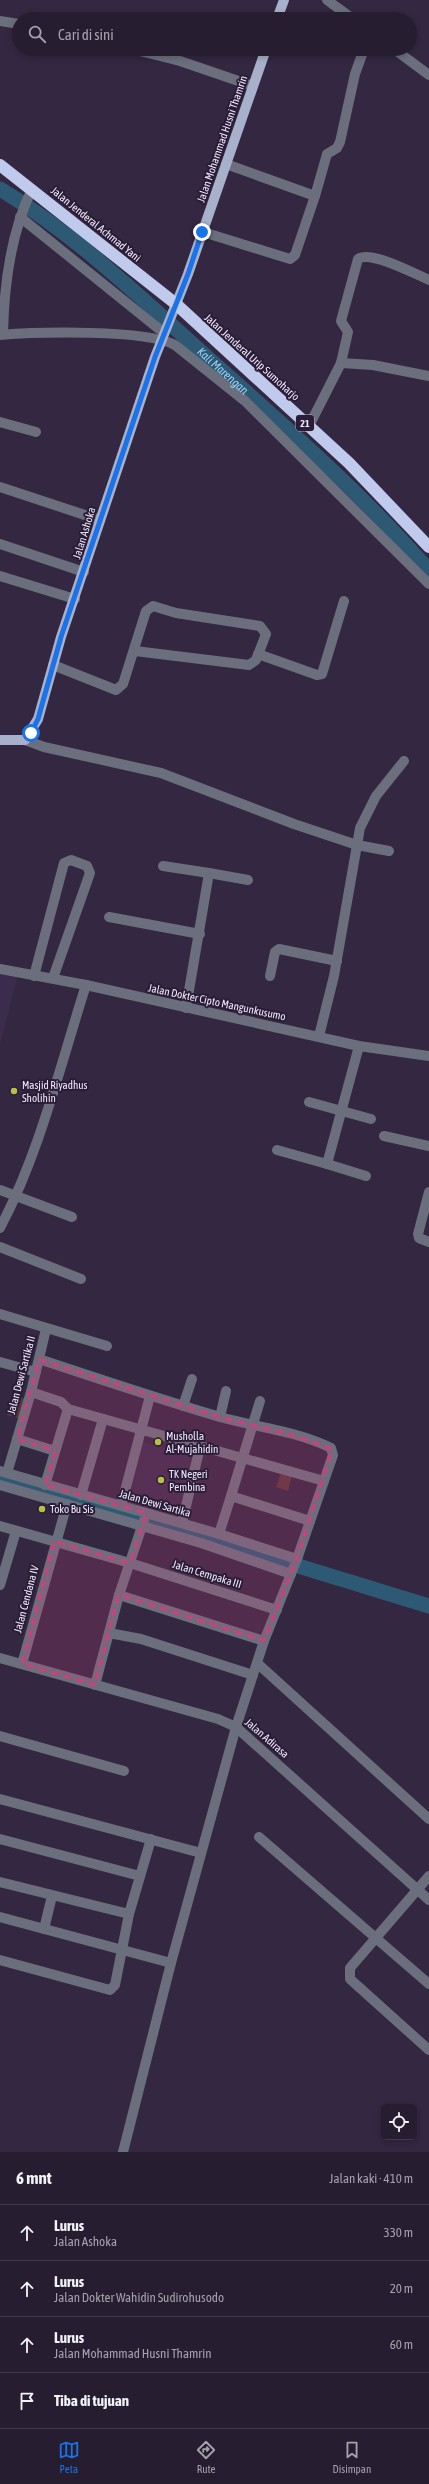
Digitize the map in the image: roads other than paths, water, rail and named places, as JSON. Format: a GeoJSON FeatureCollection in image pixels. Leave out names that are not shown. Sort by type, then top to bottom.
{"type":"FeatureCollection","features":[{"type":"Feature","properties":{"kind":"highway","name":"Jalan Jenderal Achmad Yani"},"geometry":{"type":"LineString","coordinates":[[0,165],[29,195],[174,309]]}},
{"type":"Feature","properties":{"kind":"highway","name":"Jalan Jenderal Urip Sumoharjo"},"geometry":{"type":"LineString","coordinates":[[174,309],[309,426],[349,463],[429,547]]}},
{"type":"Feature","properties":{"kind":"main road"},"geometry":{"type":"LineString","coordinates":[[280,12],[284,0]]}},
{"type":"Feature","properties":{"kind":"main road","name":"Jalan Mohammad Husni Thamrin"},"geometry":{"type":"LineString","coordinates":[[174,309],[264,56]]}},
{"type":"Feature","properties":{"kind":"main road","name":"Jalan Ashoka"},"geometry":{"type":"LineString","coordinates":[[25,740],[38,719],[52,665],[100,520],[163,336],[174,309]]}},
{"type":"Feature","properties":{"kind":"main road"},"geometry":{"type":"LineString","coordinates":[[0,740],[25,740]]}},
{"type":"Feature","properties":{"kind":"street"},"geometry":{"type":"LineString","coordinates":[[327,0],[343,12]]}},
{"type":"Feature","properties":{"kind":"street"},"geometry":{"type":"LineString","coordinates":[[0,21],[12,23]]}},
{"type":"Feature","properties":{"kind":"street"},"geometry":{"type":"LineString","coordinates":[[160,56],[180,61],[253,86]]}},
{"type":"Feature","properties":{"kind":"street"},"geometry":{"type":"LineString","coordinates":[[202,232],[290,259],[295,255],[327,154],[337,148],[340,142],[355,74],[361,56]]}},
{"type":"Feature","properties":{"kind":"street"},"geometry":{"type":"LineString","coordinates":[[403,56],[429,75]]}},
{"type":"Feature","properties":{"kind":"street"},"geometry":{"type":"LineString","coordinates":[[226,164],[314,196]]}},
{"type":"Feature","properties":{"kind":"street"},"geometry":{"type":"LineString","coordinates":[[29,195],[20,217],[4,295],[1,334],[76,333],[163,336]]}},
{"type":"Feature","properties":{"kind":"street"},"geometry":{"type":"LineString","coordinates":[[20,217],[163,336],[245,401],[429,584]]}},
{"type":"Feature","properties":{"kind":"street"},"geometry":{"type":"LineString","coordinates":[[309,426],[341,362],[348,332],[341,321],[351,278],[358,259],[366,257],[386,262],[429,280]]}},
{"type":"Feature","properties":{"kind":"street"},"geometry":{"type":"LineString","coordinates":[[341,362],[373,365],[429,376]]}},
{"type":"Feature","properties":{"kind":"street"},"geometry":{"type":"LineString","coordinates":[[0,422],[36,432]]}},
{"type":"Feature","properties":{"kind":"street"},"geometry":{"type":"LineString","coordinates":[[0,487],[100,520]]}},
{"type":"Feature","properties":{"kind":"street"},"geometry":{"type":"LineString","coordinates":[[0,544],[84,572]]}},
{"type":"Feature","properties":{"kind":"street"},"geometry":{"type":"LineString","coordinates":[[0,576],[75,599]]}},
{"type":"Feature","properties":{"kind":"street"},"geometry":{"type":"LineString","coordinates":[[258,654],[317,675],[322,674],[344,601]]}},
{"type":"Feature","properties":{"kind":"street"},"geometry":{"type":"LineString","coordinates":[[52,665],[116,690],[123,684],[135,651],[146,611],[153,606],[176,613],[260,626],[266,634],[253,664],[249,665],[135,651]]}},
{"type":"Feature","properties":{"kind":"street"},"geometry":{"type":"LineString","coordinates":[[25,740],[44,747],[161,773],[294,824],[357,845],[389,851]]}},
{"type":"Feature","properties":{"kind":"street"},"geometry":{"type":"LineString","coordinates":[[320,1036],[336,961],[360,828],[376,796],[404,762]]}},
{"type":"Feature","properties":{"kind":"street"},"geometry":{"type":"LineString","coordinates":[[34,976],[64,863],[71,860],[87,866],[90,873],[53,978]]}},
{"type":"Feature","properties":{"kind":"street"},"geometry":{"type":"LineString","coordinates":[[163,866],[248,880]]}},
{"type":"Feature","properties":{"kind":"street"},"geometry":{"type":"LineString","coordinates":[[186,1008],[200,934],[209,873]]}},
{"type":"Feature","properties":{"kind":"street"},"geometry":{"type":"LineString","coordinates":[[109,917],[200,934]]}},
{"type":"Feature","properties":{"kind":"street"},"geometry":{"type":"LineString","coordinates":[[270,976],[274,952],[279,949],[336,961]]}},
{"type":"Feature","properties":{"kind":"street","name":"Jalan Dokter Cipto Mangunkusumo"},"geometry":{"type":"LineString","coordinates":[[0,969],[86,985],[320,1036],[359,1046],[429,1056]]}},
{"type":"Feature","properties":{"kind":"street"},"geometry":{"type":"LineString","coordinates":[[0,1228],[17,1196],[35,1147],[86,985]]}},
{"type":"Feature","properties":{"kind":"street"},"geometry":{"type":"LineString","coordinates":[[327,1164],[343,1110],[359,1046]]}},
{"type":"Feature","properties":{"kind":"street"},"geometry":{"type":"LineString","coordinates":[[309,1102],[343,1110],[371,1119]]}},
{"type":"Feature","properties":{"kind":"street"},"geometry":{"type":"LineString","coordinates":[[384,1136],[429,1146]]}},
{"type":"Feature","properties":{"kind":"street"},"geometry":{"type":"LineString","coordinates":[[278,1150],[366,1176]]}},
{"type":"Feature","properties":{"kind":"street"},"geometry":{"type":"LineString","coordinates":[[0,1190],[72,1216]]}},
{"type":"Feature","properties":{"kind":"street"},"geometry":{"type":"LineString","coordinates":[[429,1192],[418,1234],[419,1238],[429,1242]]}},
{"type":"Feature","properties":{"kind":"street"},"geometry":{"type":"LineString","coordinates":[[0,1247],[81,1279]]}},
{"type":"Feature","properties":{"kind":"street"},"geometry":{"type":"LineString","coordinates":[[0,1314],[107,1346]]}},
{"type":"Feature","properties":{"kind":"street","name":"Jalan Dewi Sartika II"},"geometry":{"type":"LineString","coordinates":[[3,1472],[17,1439],[31,1392],[46,1329]]}},
{"type":"Feature","properties":{"kind":"street"},"geometry":{"type":"LineString","coordinates":[[39,1359],[183,1406],[252,1426],[286,1433],[331,1448],[333,1455],[296,1562],[264,1641],[236,1727],[171,1962],[123,2152]]}},
{"type":"Feature","properties":{"kind":"street"},"geometry":{"type":"LineString","coordinates":[[0,1362],[36,1372]]}},
{"type":"Feature","properties":{"kind":"street"},"geometry":{"type":"LineString","coordinates":[[183,1406],[192,1379]]}},
{"type":"Feature","properties":{"kind":"street"},"geometry":{"type":"LineString","coordinates":[[220,1417],[226,1391]]}},
{"type":"Feature","properties":{"kind":"street"},"geometry":{"type":"LineString","coordinates":[[31,1392],[61,1402],[68,1409],[242,1460],[324,1481]]}},
{"type":"Feature","properties":{"kind":"street"},"geometry":{"type":"LineString","coordinates":[[122,1506],[150,1396]]}},
{"type":"Feature","properties":{"kind":"street"},"geometry":{"type":"LineString","coordinates":[[219,1534],[260,1401]]}},
{"type":"Feature","properties":{"kind":"street"},"geometry":{"type":"LineString","coordinates":[[45,1485],[68,1409]]}},
{"type":"Feature","properties":{"kind":"street"},"geometry":{"type":"LineString","coordinates":[[81,1495],[103,1419]]}},
{"type":"Feature","properties":{"kind":"street"},"geometry":{"type":"LineString","coordinates":[[17,1439],[55,1451]]}},
{"type":"Feature","properties":{"kind":"street"},"geometry":{"type":"LineString","coordinates":[[182,1523],[200,1447]]}},
{"type":"Feature","properties":{"kind":"street","name":"Jalan Dewi Sartika"},"geometry":{"type":"LineString","coordinates":[[3,1472],[219,1534],[296,1562]]}},
{"type":"Feature","properties":{"kind":"street"},"geometry":{"type":"LineString","coordinates":[[0,1485],[200,1543],[291,1574]]}},
{"type":"Feature","properties":{"kind":"street"},"geometry":{"type":"LineString","coordinates":[[231,1496],[310,1521]]}},
{"type":"Feature","properties":{"kind":"street","name":"Jalan Cendana IV"},"geometry":{"type":"LineString","coordinates":[[22,1664],[54,1541],[67,1504]]}},
{"type":"Feature","properties":{"kind":"street"},"geometry":{"type":"LineString","coordinates":[[95,1684],[119,1595],[146,1513]]}},
{"type":"Feature","properties":{"kind":"street","name":"Jalan Cempaka III"},"geometry":{"type":"LineString","coordinates":[[0,1526],[130,1563],[277,1610]]}},
{"type":"Feature","properties":{"kind":"street"},"geometry":{"type":"LineString","coordinates":[[0,1585],[16,1530]]}},
{"type":"Feature","properties":{"kind":"street"},"geometry":{"type":"LineString","coordinates":[[119,1595],[264,1641]]}},
{"type":"Feature","properties":{"kind":"street"},"geometry":{"type":"LineString","coordinates":[[109,1632],[141,1639],[253,1675]]}},
{"type":"Feature","properties":{"kind":"street","name":"Jalan Adirasa"},"geometry":{"type":"LineString","coordinates":[[0,1658],[95,1684],[218,1720],[236,1727],[429,1900]]}},
{"type":"Feature","properties":{"kind":"street"},"geometry":{"type":"LineString","coordinates":[[257,1663],[429,1819]]}},
{"type":"Feature","properties":{"kind":"street"},"geometry":{"type":"LineString","coordinates":[[0,1736],[124,1771]]}},
{"type":"Feature","properties":{"kind":"street"},"geometry":{"type":"LineString","coordinates":[[0,1799],[201,1853]]}},
{"type":"Feature","properties":{"kind":"street"},"geometry":{"type":"LineString","coordinates":[[260,1837],[300,1874],[377,1937],[429,1984]]}},
{"type":"Feature","properties":{"kind":"street"},"geometry":{"type":"LineString","coordinates":[[0,1839],[140,1876]]}},
{"type":"Feature","properties":{"kind":"street"},"geometry":{"type":"LineString","coordinates":[[0,1960],[110,1990],[114,1985],[129,1914],[151,1839]]}},
{"type":"Feature","properties":{"kind":"street"},"geometry":{"type":"LineString","coordinates":[[429,1876],[350,1968],[350,1979],[429,2050]]}},
{"type":"Feature","properties":{"kind":"street"},"geometry":{"type":"LineString","coordinates":[[0,1882],[129,1914]]}},
{"type":"Feature","properties":{"kind":"street"},"geometry":{"type":"LineString","coordinates":[[44,1929],[52,1896]]}},
{"type":"Feature","properties":{"kind":"street"},"geometry":{"type":"LineString","coordinates":[[0,1918],[171,1962]]}},
{"type":"Feature","properties":{"kind":"waterway","name":"Kali Marengan"},"geometry":{"type":"LineString","coordinates":[[0,189],[55,226],[133,290],[321,460],[377,514],[429,571]]}},
{"type":"Feature","properties":{"kind":"waterway"},"geometry":{"type":"LineString","coordinates":[[0,1478],[152,1521],[429,1606]]}},
{"type":"Feature","properties":{"kind":"place","name":"Masjid Riyadhus Sholihin"},"geometry":{"type":"Point","coordinates":[14,1091]}},
{"type":"Feature","properties":{"kind":"place","name":"Musholla Al-Mujahidin"},"geometry":{"type":"Point","coordinates":[158,1442]}},
{"type":"Feature","properties":{"kind":"place","name":"TK Negeri Pembina"},"geometry":{"type":"Point","coordinates":[161,1480]}},
{"type":"Feature","properties":{"kind":"place","name":"Toko Bu Sis"},"geometry":{"type":"Point","coordinates":[42,1509]}}]}
